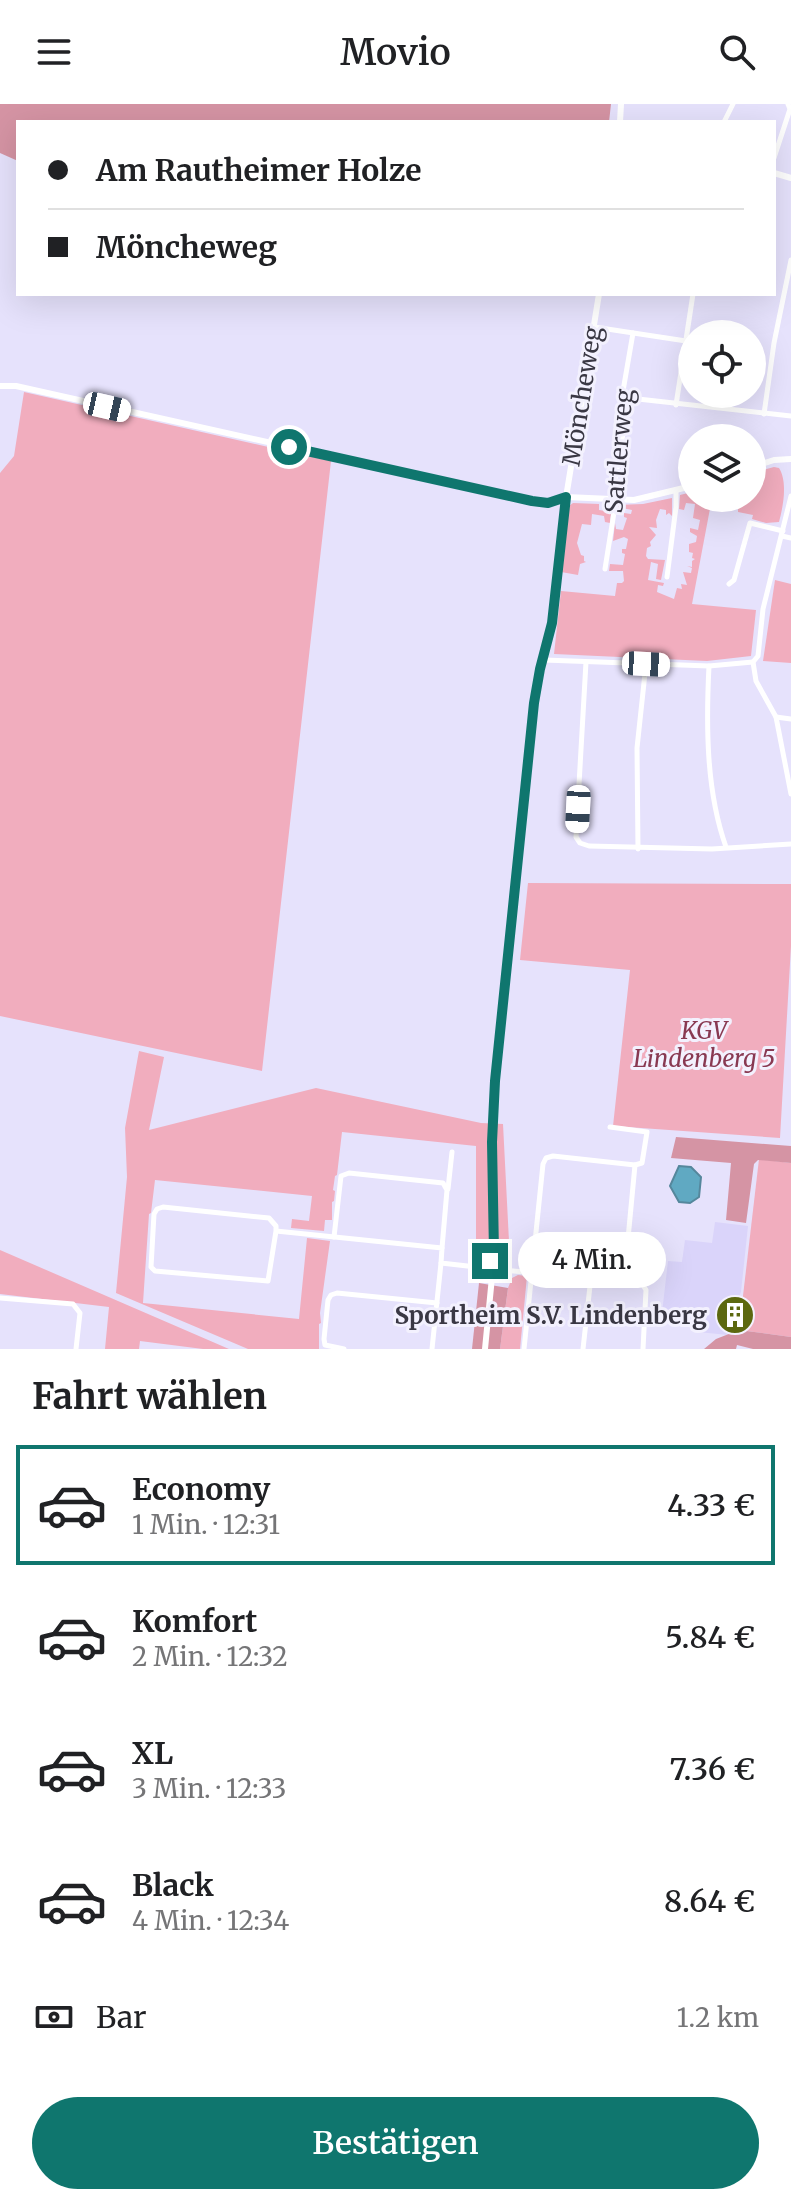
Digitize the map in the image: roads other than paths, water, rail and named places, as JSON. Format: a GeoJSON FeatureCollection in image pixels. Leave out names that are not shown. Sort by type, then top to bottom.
{"type":"FeatureCollection","features":[{"type":"Feature","properties":{"kind":"main road","name":"Möncheweg"},"geometry":{"type":"LineString","coordinates":[[494,1260],[492,1133],[495,1081],[533,718],[552,623],[566,497],[599,296]]}},
{"type":"Feature","properties":{"kind":"main road"},"geometry":{"type":"LineString","coordinates":[[0,386],[16,386],[532,501],[548,503],[566,497],[645,499],[676,491]]}},
{"type":"Feature","properties":{"kind":"main road"},"geometry":{"type":"LineString","coordinates":[[766,463],[791,459]]}},
{"type":"Feature","properties":{"kind":"main road"},"geometry":{"type":"LineString","coordinates":[[494,1260],[501,1264],[502,1270],[499,1276],[492,1277],[485,1268],[487,1262],[494,1260]]}},
{"type":"Feature","properties":{"kind":"main road"},"geometry":{"type":"LineString","coordinates":[[485,1349],[492,1277]]}},
{"type":"Feature","properties":{"kind":"street"},"geometry":{"type":"LineString","coordinates":[[776,152],[790,109],[788,104]]}},
{"type":"Feature","properties":{"kind":"street"},"geometry":{"type":"LineString","coordinates":[[764,414],[774,343],[791,260]]}},
{"type":"Feature","properties":{"kind":"street"},"geometry":{"type":"LineString","coordinates":[[689,320],[693,296]]}},
{"type":"Feature","properties":{"kind":"street"},"geometry":{"type":"LineString","coordinates":[[594,327],[678,340]]}},
{"type":"Feature","properties":{"kind":"street","name":"Sattlerweg"},"geometry":{"type":"LineString","coordinates":[[605,569],[611,535],[613,493],[629,398],[623,391],[633,333]]}},
{"type":"Feature","properties":{"kind":"street"},"geometry":{"type":"LineString","coordinates":[[676,405],[678,392]]}},
{"type":"Feature","properties":{"kind":"street"},"geometry":{"type":"LineString","coordinates":[[629,398],[791,416]]}},
{"type":"Feature","properties":{"kind":"street"},"geometry":{"type":"LineString","coordinates":[[667,577],[676,491]]}},
{"type":"Feature","properties":{"kind":"street"},"geometry":{"type":"LineString","coordinates":[[543,660],[709,666],[753,662],[758,656],[763,609],[791,496]]}},
{"type":"Feature","properties":{"kind":"street"},"geometry":{"type":"LineString","coordinates":[[729,584],[734,580],[750,523],[791,538]]}},
{"type":"Feature","properties":{"kind":"street"},"geometry":{"type":"LineString","coordinates":[[586,662],[576,837],[580,843],[638,849],[791,844]]}},
{"type":"Feature","properties":{"kind":"street"},"geometry":{"type":"LineString","coordinates":[[753,662],[756,681],[776,717],[791,794]]}},
{"type":"Feature","properties":{"kind":"street"},"geometry":{"type":"LineString","coordinates":[[638,849],[637,748],[646,664]]}},
{"type":"Feature","properties":{"kind":"street"},"geometry":{"type":"LineString","coordinates":[[709,666],[710,748],[718,819],[726,847]]}},
{"type":"Feature","properties":{"kind":"street"},"geometry":{"type":"LineString","coordinates":[[776,717],[791,719]]}},
{"type":"Feature","properties":{"kind":"street"},"geometry":{"type":"LineString","coordinates":[[524,1349],[543,1164],[546,1158],[553,1156],[635,1165],[642,1163],[647,1132],[610,1127]]}},
{"type":"Feature","properties":{"kind":"street"},"geometry":{"type":"LineString","coordinates":[[432,1349],[452,1152]]}},
{"type":"Feature","properties":{"kind":"street"},"geometry":{"type":"LineString","coordinates":[[624,1281],[635,1165]]}},
{"type":"Feature","properties":{"kind":"street"},"geometry":{"type":"LineString","coordinates":[[334,1237],[341,1176],[349,1173],[443,1183],[447,1190]]}},
{"type":"Feature","properties":{"kind":"street"},"geometry":{"type":"LineString","coordinates":[[163,1207],[269,1218],[276,1231],[268,1281],[155,1271],[151,1267],[154,1214],[163,1207]]}},
{"type":"Feature","properties":{"kind":"street"},"geometry":{"type":"LineString","coordinates":[[276,1231],[442,1248]]}},
{"type":"Feature","properties":{"kind":"street"},"geometry":{"type":"LineString","coordinates":[[441,1263],[485,1268]]}},
{"type":"Feature","properties":{"kind":"street"},"geometry":{"type":"LineString","coordinates":[[502,1270],[641,1282],[646,1290],[643,1349]]}},
{"type":"Feature","properties":{"kind":"street"},"geometry":{"type":"LineString","coordinates":[[583,1349],[591,1277]]}},
{"type":"Feature","properties":{"kind":"street"},"geometry":{"type":"LineString","coordinates":[[344,1349],[325,1345],[331,1295],[337,1293],[437,1303]]}},
{"type":"Feature","properties":{"kind":"street"},"geometry":{"type":"LineString","coordinates":[[0,1298],[73,1304],[80,1313],[76,1349]]}},
{"type":"Feature","properties":{"kind":"water"},"geometry":{"type":"Polygon","coordinates":[[[679,1166],[691,1167],[701,1177],[699,1197],[690,1203],[679,1202],[670,1186],[679,1166]]]}},
{"type":"Feature","properties":{"kind":"place","name":"Sportheim S.V. Lindenberg"},"geometry":{"type":"Point","coordinates":[735,1315]}},
{"type":"Feature","properties":{"kind":"park label","name":"KGV Lindenberg 5"},"geometry":{"type":"Point","coordinates":[704,1044]}}]}
